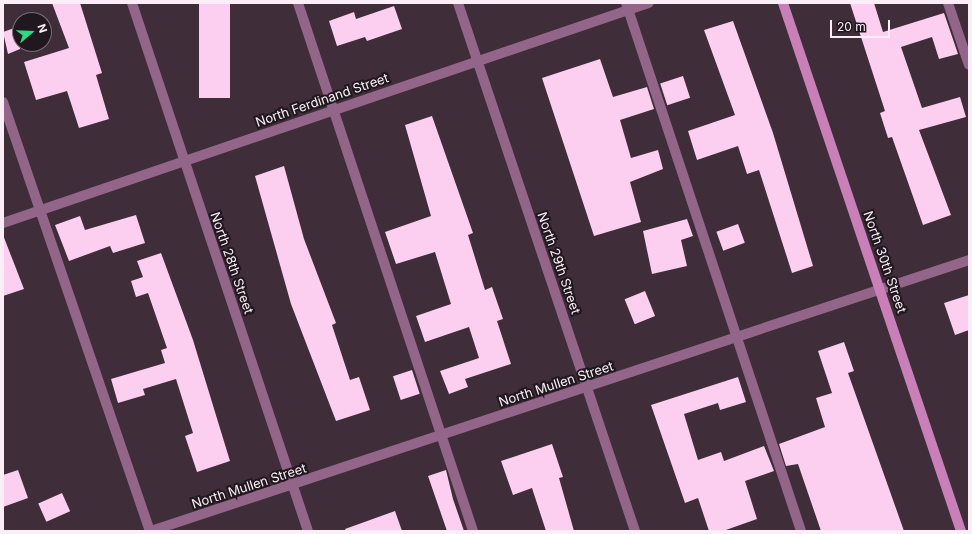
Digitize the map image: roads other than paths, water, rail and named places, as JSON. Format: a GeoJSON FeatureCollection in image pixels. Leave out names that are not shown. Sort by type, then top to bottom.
{"type":"FeatureCollection","features":[{"type":"Feature","properties":{"kind":"main road","name":"North 30th Street"},"geometry":{"type":"LineString","coordinates":[[783,3],[961,531]]}},
{"type":"Feature","properties":{"kind":"street","name":"North 28th Street"},"geometry":{"type":"LineString","coordinates":[[132,3],[308,531]]}},
{"type":"Feature","properties":{"kind":"street"},"geometry":{"type":"LineString","coordinates":[[298,3],[473,531]]}},
{"type":"Feature","properties":{"kind":"street","name":"North 29th Street"},"geometry":{"type":"LineString","coordinates":[[458,3],[635,531]]}},
{"type":"Feature","properties":{"kind":"street","name":"North Ferdinand Street"},"geometry":{"type":"LineString","coordinates":[[3,223],[627,7],[649,3]]}},
{"type":"Feature","properties":{"kind":"street"},"geometry":{"type":"LineString","coordinates":[[948,3],[969,65]]}},
{"type":"Feature","properties":{"kind":"street"},"geometry":{"type":"LineString","coordinates":[[627,7],[801,531]]}},
{"type":"Feature","properties":{"kind":"street"},"geometry":{"type":"LineString","coordinates":[[3,102],[39,211],[150,531]]}},
{"type":"Feature","properties":{"kind":"street","name":"North Mullen Street"},"geometry":{"type":"LineString","coordinates":[[150,531],[293,485],[440,435],[587,389],[736,336],[881,291],[969,260]]}}]}
